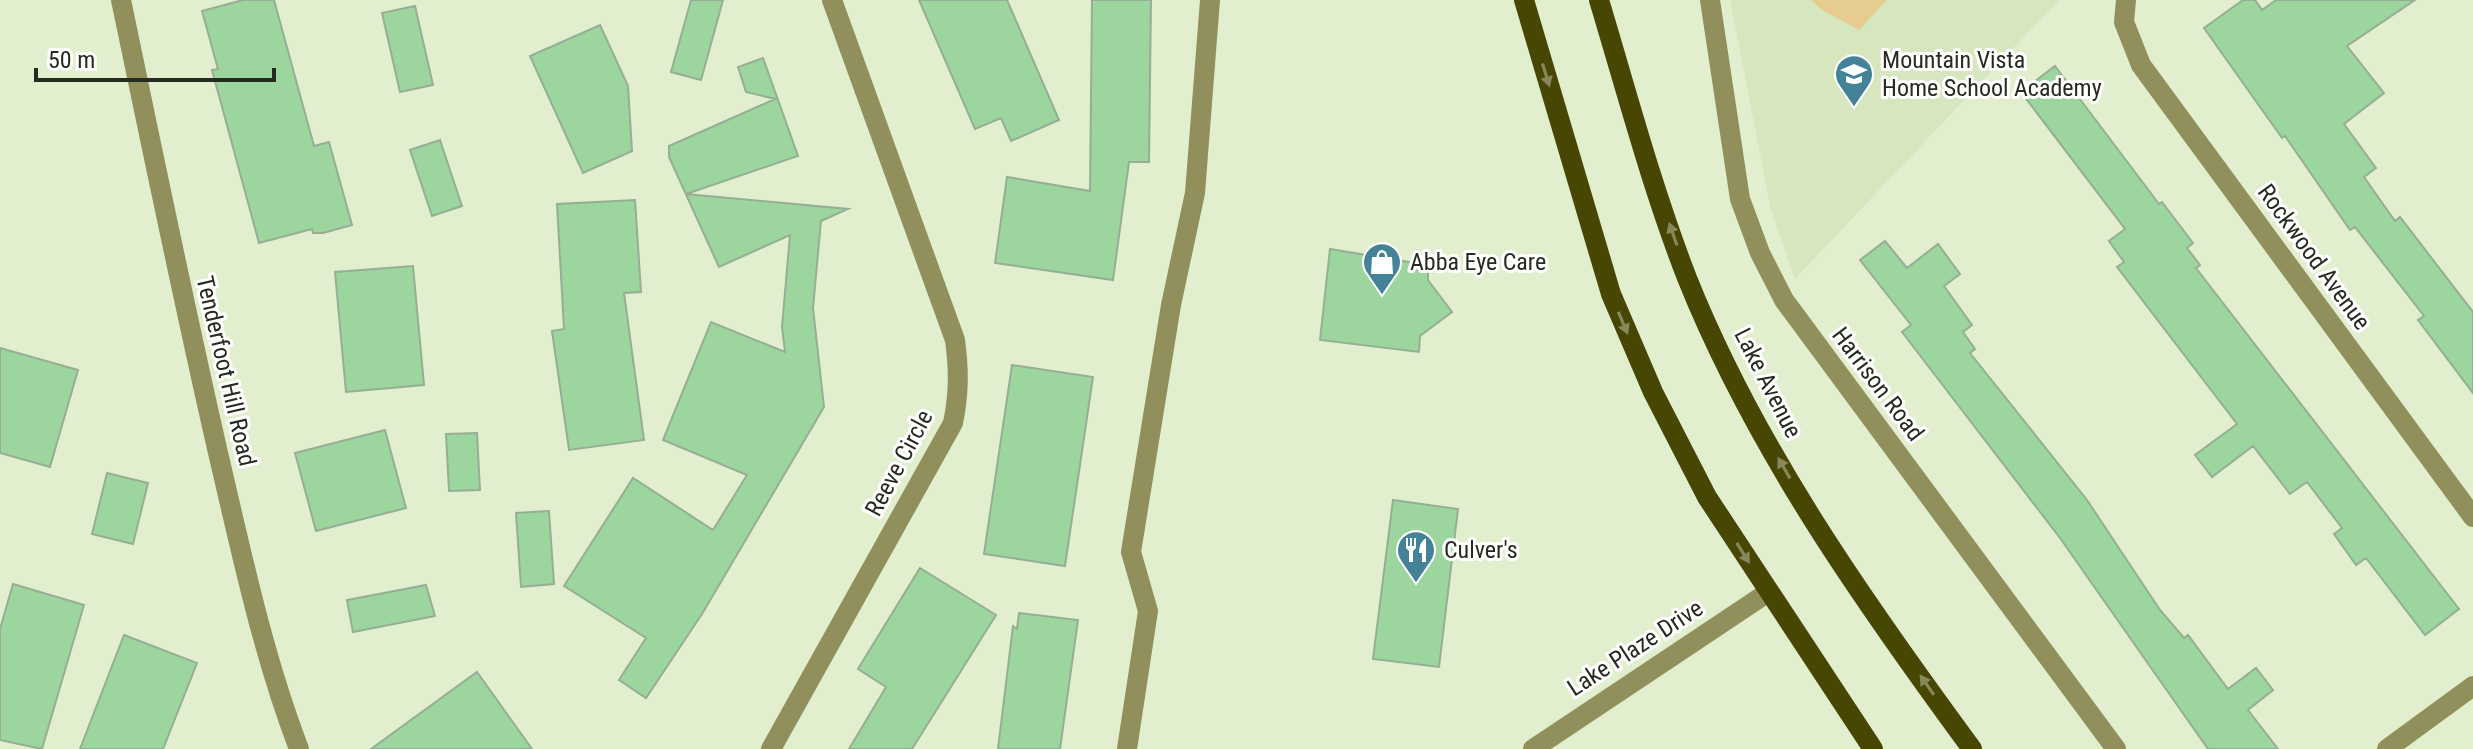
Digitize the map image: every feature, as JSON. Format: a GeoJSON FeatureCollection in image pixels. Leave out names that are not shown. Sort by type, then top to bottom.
{"type":"FeatureCollection","features":[{"type":"Feature","properties":{"kind":"main road"},"geometry":{"type":"LineString","coordinates":[[1524,0],[1611,294],[1653,392],[1707,497],[1767,593],[1873,749]]}},
{"type":"Feature","properties":{"kind":"main road","name":"Lake Avenue"},"geometry":{"type":"LineString","coordinates":[[1599,0],[1687,278],[1742,397],[1830,546],[1972,749]]}},
{"type":"Feature","properties":{"kind":"street","name":"Tenderfoot Hill Road"},"geometry":{"type":"LineString","coordinates":[[121,0],[183,298],[243,561],[280,696],[299,749]]}},
{"type":"Feature","properties":{"kind":"street","name":"Reeve Circle"},"geometry":{"type":"LineString","coordinates":[[771,749],[953,423],[958,399],[959,370],[955,340],[832,0]]}},
{"type":"Feature","properties":{"kind":"street"},"geometry":{"type":"LineString","coordinates":[[1127,749],[1148,611],[1131,552],[1171,305],[1195,193],[1210,0]]}},
{"type":"Feature","properties":{"kind":"street","name":"Harrison Road"},"geometry":{"type":"LineString","coordinates":[[1710,0],[1740,199],[1760,253],[1784,300],[2116,749]]}},
{"type":"Feature","properties":{"kind":"street","name":"Rockwood Avenue"},"geometry":{"type":"LineString","coordinates":[[2126,0],[2124,22],[2141,65],[2473,517]]}},
{"type":"Feature","properties":{"kind":"street","name":"Lake Plaze Drive"},"geometry":{"type":"LineString","coordinates":[[1533,749],[1767,593]]}},
{"type":"Feature","properties":{"kind":"street"},"geometry":{"type":"LineString","coordinates":[[2387,749],[2473,686]]}},
{"type":"Feature","properties":{"kind":"shaded area","name":"Mountain Vista Home School Academy"},"geometry":{"type":"Polygon","coordinates":[[[1730,0],[2059,0],[1795,279],[1771,210],[1730,0]]]}},
{"type":"Feature","properties":{"kind":"shaded area"},"geometry":{"type":"Polygon","coordinates":[[[1811,0],[1887,0],[1859,30],[1822,10],[1811,0]]]}},
{"type":"Feature","properties":{"kind":"building"},"geometry":{"type":"Polygon","coordinates":[[[243,0],[274,0],[314,146],[329,142],[352,225],[323,233],[313,233],[312,229],[259,243],[212,70],[218,69],[202,11],[243,0]]]}},
{"type":"Feature","properties":{"kind":"building"},"geometry":{"type":"Polygon","coordinates":[[[691,0],[723,0],[701,80],[671,72],[691,0]]]}},
{"type":"Feature","properties":{"kind":"building"},"geometry":{"type":"Polygon","coordinates":[[[919,0],[1007,0],[1059,120],[1011,141],[1001,118],[975,129],[919,0]]]}},
{"type":"Feature","properties":{"kind":"building"},"geometry":{"type":"Polygon","coordinates":[[[1092,0],[1151,0],[1149,162],[1129,162],[1113,280],[995,263],[1007,177],[1090,191],[1092,0]]]}},
{"type":"Feature","properties":{"kind":"building"},"geometry":{"type":"Polygon","coordinates":[[[2243,0],[2255,0],[2262,10],[2276,0],[2415,0],[2347,46],[2384,93],[2344,124],[2376,168],[2364,177],[2395,221],[2400,217],[2473,312],[2473,393],[2418,320],[2424,316],[2355,227],[2350,230],[2204,28],[2243,0]]]}},
{"type":"Feature","properties":{"kind":"building"},"geometry":{"type":"Polygon","coordinates":[[[415,6],[433,85],[400,92],[382,13],[415,6]]]}},
{"type":"Feature","properties":{"kind":"building"},"geometry":{"type":"Polygon","coordinates":[[[600,25],[628,86],[632,151],[583,173],[530,56],[600,25]]]}},
{"type":"Feature","properties":{"kind":"building"},"geometry":{"type":"Polygon","coordinates":[[[763,58],[798,156],[686,194],[848,209],[821,221],[813,308],[824,407],[702,614],[646,698],[619,680],[646,638],[564,586],[633,478],[713,530],[747,475],[663,440],[711,322],[785,352],[782,327],[790,235],[719,267],[669,157],[669,146],[775,99],[746,92],[738,67],[763,58]]]}},
{"type":"Feature","properties":{"kind":"building"},"geometry":{"type":"Polygon","coordinates":[[[2055,66],[2159,204],[2162,202],[2193,243],[2187,248],[2200,265],[2196,268],[2459,609],[2425,635],[2366,558],[2356,565],[2334,534],[2342,528],[2307,482],[2290,494],[2253,446],[2212,477],[2195,455],[2237,424],[2117,267],[2124,262],[2109,241],[2125,229],[2021,92],[2055,66]]]}},
{"type":"Feature","properties":{"kind":"building"},"geometry":{"type":"Polygon","coordinates":[[[440,140],[462,206],[432,216],[410,150],[440,140]]]}},
{"type":"Feature","properties":{"kind":"building"},"geometry":{"type":"Polygon","coordinates":[[[635,200],[641,292],[624,293],[644,440],[569,450],[552,331],[564,329],[557,204],[635,200]]]}},
{"type":"Feature","properties":{"kind":"building"},"geometry":{"type":"Polygon","coordinates":[[[1885,241],[1907,268],[1938,244],[1960,274],[1944,286],[1972,325],[1963,332],[1975,349],[1970,353],[2087,500],[2160,610],[2184,638],[2188,635],[2228,689],[2256,668],[2273,690],[2248,710],[2278,749],[2208,749],[2060,538],[1902,332],[1911,325],[1860,260],[1885,241]]]}},
{"type":"Feature","properties":{"kind":"building","name":"Abba Eye Care"},"geometry":{"type":"Polygon","coordinates":[[[1330,249],[1428,265],[1428,280],[1452,312],[1420,336],[1419,352],[1320,340],[1330,249]]]}},
{"type":"Feature","properties":{"kind":"building"},"geometry":{"type":"Polygon","coordinates":[[[413,266],[424,385],[346,392],[335,272],[413,266]]]}},
{"type":"Feature","properties":{"kind":"building"},"geometry":{"type":"Polygon","coordinates":[[[0,348],[78,370],[50,467],[0,453],[0,348]]]}},
{"type":"Feature","properties":{"kind":"building"},"geometry":{"type":"Polygon","coordinates":[[[1012,365],[1093,377],[1065,566],[984,554],[1012,365]]]}},
{"type":"Feature","properties":{"kind":"building"},"geometry":{"type":"Polygon","coordinates":[[[385,430],[406,508],[316,531],[295,453],[385,430]]]}},
{"type":"Feature","properties":{"kind":"building"},"geometry":{"type":"Polygon","coordinates":[[[477,433],[480,490],[449,491],[446,434],[477,433]]]}},
{"type":"Feature","properties":{"kind":"building"},"geometry":{"type":"Polygon","coordinates":[[[107,473],[148,483],[133,544],[92,534],[107,473]]]}},
{"type":"Feature","properties":{"kind":"building","name":"Culver's"},"geometry":{"type":"Polygon","coordinates":[[[1393,500],[1458,509],[1439,667],[1373,659],[1393,500]]]}},
{"type":"Feature","properties":{"kind":"building"},"geometry":{"type":"Polygon","coordinates":[[[549,511],[554,584],[521,587],[516,513],[549,511]]]}},
{"type":"Feature","properties":{"kind":"building"},"geometry":{"type":"Polygon","coordinates":[[[920,568],[996,615],[912,749],[849,749],[886,687],[858,669],[920,568]]]}},
{"type":"Feature","properties":{"kind":"building"},"geometry":{"type":"Polygon","coordinates":[[[13,584],[84,605],[42,749],[0,740],[0,629],[13,584]]]}},
{"type":"Feature","properties":{"kind":"building"},"geometry":{"type":"Polygon","coordinates":[[[426,585],[435,616],[353,632],[347,600],[426,585]]]}},
{"type":"Feature","properties":{"kind":"building"},"geometry":{"type":"Polygon","coordinates":[[[1019,613],[1078,620],[1060,749],[998,749],[1013,626],[1017,629],[1019,613]]]}},
{"type":"Feature","properties":{"kind":"building"},"geometry":{"type":"Polygon","coordinates":[[[124,635],[197,663],[163,749],[80,749],[124,635]]]}},
{"type":"Feature","properties":{"kind":"building"},"geometry":{"type":"Polygon","coordinates":[[[477,672],[532,749],[371,749],[477,672]]]}},
{"type":"Feature","properties":{"kind":"place","name":"Mountain Vista Home School Academy"},"geometry":{"type":"Point","coordinates":[1854,108]}},
{"type":"Feature","properties":{"kind":"place","name":"Abba Eye Care"},"geometry":{"type":"Point","coordinates":[1382,296]}},
{"type":"Feature","properties":{"kind":"place","name":"Culver's"},"geometry":{"type":"Point","coordinates":[1416,584]}}]}
